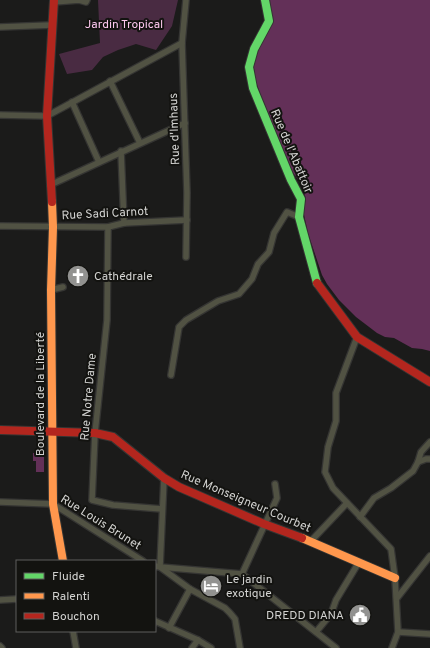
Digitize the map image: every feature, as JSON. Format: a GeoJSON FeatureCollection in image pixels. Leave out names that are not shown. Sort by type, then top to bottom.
{"type":"FeatureCollection","features":[{"type":"Feature","properties":{"kind":"street"},"geometry":{"type":"LineString","coordinates":[[54,1],[79,0],[86,2],[87,0]]}},
{"type":"Feature","properties":{"kind":"street","name":"Rue d'Imhaus"},"geometry":{"type":"LineString","coordinates":[[186,0],[182,42],[187,193],[186,256]]}},
{"type":"Feature","properties":{"kind":"street","name":"Rue de l'Abattoir"},"geometry":{"type":"LineString","coordinates":[[265,0],[269,21],[254,49],[249,67],[253,88],[267,124],[291,180],[301,199],[298,217],[317,283],[357,337],[430,382]]}},
{"type":"Feature","properties":{"kind":"street","name":"Boulevard de la Liberté"},"geometry":{"type":"LineString","coordinates":[[54,1],[47,116],[53,227],[51,290],[53,504],[63,560]]}},
{"type":"Feature","properties":{"kind":"street"},"geometry":{"type":"LineString","coordinates":[[0,27],[52,25]]}},
{"type":"Feature","properties":{"kind":"street"},"geometry":{"type":"LineString","coordinates":[[0,115],[47,116],[182,42]]}},
{"type":"Feature","properties":{"kind":"street"},"geometry":{"type":"LineString","coordinates":[[110,81],[140,143]]}},
{"type":"Feature","properties":{"kind":"street"},"geometry":{"type":"LineString","coordinates":[[72,102],[99,162]]}},
{"type":"Feature","properties":{"kind":"street"},"geometry":{"type":"LineString","coordinates":[[50,185],[121,151],[185,123]]}},
{"type":"Feature","properties":{"kind":"street"},"geometry":{"type":"LineString","coordinates":[[121,151],[124,223]]}},
{"type":"Feature","properties":{"kind":"street"},"geometry":{"type":"LineString","coordinates":[[171,375],[179,327],[186,320],[218,301],[239,294],[252,279],[258,264],[269,252],[274,233],[287,212],[298,217]]}},
{"type":"Feature","properties":{"kind":"street","name":"Rue Sadi Carnot"},"geometry":{"type":"LineString","coordinates":[[0,226],[108,227],[124,223],[186,220]]}},
{"type":"Feature","properties":{"kind":"street","name":"Rue Notre Dame"},"geometry":{"type":"LineString","coordinates":[[108,227],[107,320],[95,433],[92,500],[113,505],[162,509]]}},
{"type":"Feature","properties":{"kind":"street"},"geometry":{"type":"LineString","coordinates":[[51,290],[63,287]]}},
{"type":"Feature","properties":{"kind":"street"},"geometry":{"type":"LineString","coordinates":[[357,337],[336,393],[336,421],[325,460],[324,472],[328,480],[347,503],[390,549],[395,578],[398,632],[392,648]]}},
{"type":"Feature","properties":{"kind":"street","name":"Rue Monseigneur Courbet"},"geometry":{"type":"LineString","coordinates":[[0,430],[95,433],[113,438],[164,478],[179,487],[264,524],[312,541],[395,578]]}},
{"type":"Feature","properties":{"kind":"street"},"geometry":{"type":"LineString","coordinates":[[360,517],[374,498],[391,488],[413,471],[421,452],[430,442]]}},
{"type":"Feature","properties":{"kind":"street"},"geometry":{"type":"LineString","coordinates":[[418,462],[430,459]]}},
{"type":"Feature","properties":{"kind":"street"},"geometry":{"type":"LineString","coordinates":[[158,567],[164,478]]}},
{"type":"Feature","properties":{"kind":"street"},"geometry":{"type":"LineString","coordinates":[[242,574],[277,498],[276,484]]}},
{"type":"Feature","properties":{"kind":"street","name":"Rue Louis Brunet"},"geometry":{"type":"LineString","coordinates":[[0,502],[53,504],[140,560]]}},
{"type":"Feature","properties":{"kind":"street"},"geometry":{"type":"LineString","coordinates":[[312,541],[347,503]]}},
{"type":"Feature","properties":{"kind":"street"},"geometry":{"type":"LineString","coordinates":[[396,598],[430,556]]}},
{"type":"Feature","properties":{"kind":"street"},"geometry":{"type":"LineString","coordinates":[[316,632],[331,614],[336,600],[359,562]]}},
{"type":"Feature","properties":{"kind":"street"},"geometry":{"type":"LineString","coordinates":[[158,567],[242,574],[336,648]]}},
{"type":"Feature","properties":{"kind":"street"},"geometry":{"type":"LineString","coordinates":[[158,567],[190,589],[225,608],[235,619],[240,648]]}},
{"type":"Feature","properties":{"kind":"street"},"geometry":{"type":"LineString","coordinates":[[169,628],[190,589]]}},
{"type":"Feature","properties":{"kind":"street"},"geometry":{"type":"LineString","coordinates":[[0,600],[16,599]]}},
{"type":"Feature","properties":{"kind":"street"},"geometry":{"type":"LineString","coordinates":[[156,622],[198,640],[211,648]]}},
{"type":"Feature","properties":{"kind":"street"},"geometry":{"type":"LineString","coordinates":[[73,632],[76,648]]}},
{"type":"Feature","properties":{"kind":"street"},"geometry":{"type":"LineString","coordinates":[[398,632],[430,634]]}},
{"type":"Feature","properties":{"kind":"street"},"geometry":{"type":"LineString","coordinates":[[192,648],[198,640]]}},
{"type":"Feature","properties":{"kind":"green space","name":"Jardin Tropical"},"geometry":{"type":"Polygon","coordinates":[[[98,0],[178,0],[172,26],[156,50],[136,44],[103,57],[92,70],[67,74],[59,54],[100,43],[98,0]]]}},
{"type":"Feature","properties":{"kind":"shaded area"},"geometry":{"type":"Polygon","coordinates":[[[270,0],[430,0],[430,351],[412,348],[394,338],[385,337],[377,333],[356,317],[339,300],[322,275],[308,233],[303,210],[306,199],[303,189],[291,170],[270,121],[256,82],[253,62],[271,20],[270,0]]]}},
{"type":"Feature","properties":{"kind":"shaded area"},"geometry":{"type":"Polygon","coordinates":[[[33,453],[44,453],[44,472],[36,472],[36,461],[33,461],[33,453]]]}},
{"type":"Feature","properties":{"kind":"traffic: fast"},"geometry":{"type":"LineString","coordinates":[[265,0],[269,21],[254,49],[249,67],[253,88],[291,180],[301,199],[299,217],[317,283]]}},
{"type":"Feature","properties":{"kind":"traffic: slow"},"geometry":{"type":"LineString","coordinates":[[52,202],[53,227],[51,290],[53,504],[63,560]]}},
{"type":"Feature","properties":{"kind":"traffic: slow"},"geometry":{"type":"LineString","coordinates":[[302,538],[395,578]]}},
{"type":"Feature","properties":{"kind":"traffic: jam"},"geometry":{"type":"LineString","coordinates":[[52,202],[47,116],[54,0]]}},
{"type":"Feature","properties":{"kind":"traffic: jam"},"geometry":{"type":"LineString","coordinates":[[317,283],[357,337],[430,382]]}},
{"type":"Feature","properties":{"kind":"traffic: jam"},"geometry":{"type":"LineString","coordinates":[[0,430],[95,433],[113,437],[164,478],[179,487],[264,524],[302,538]]}},
{"type":"Feature","properties":{"kind":"place","name":"Cathédrale"},"geometry":{"type":"Point","coordinates":[78,276]}},
{"type":"Feature","properties":{"kind":"place","name":"Le jardin exotique"},"geometry":{"type":"Point","coordinates":[211,586]}},
{"type":"Feature","properties":{"kind":"place","name":"DREDD DIANA"},"geometry":{"type":"Point","coordinates":[360,615]}}]}
